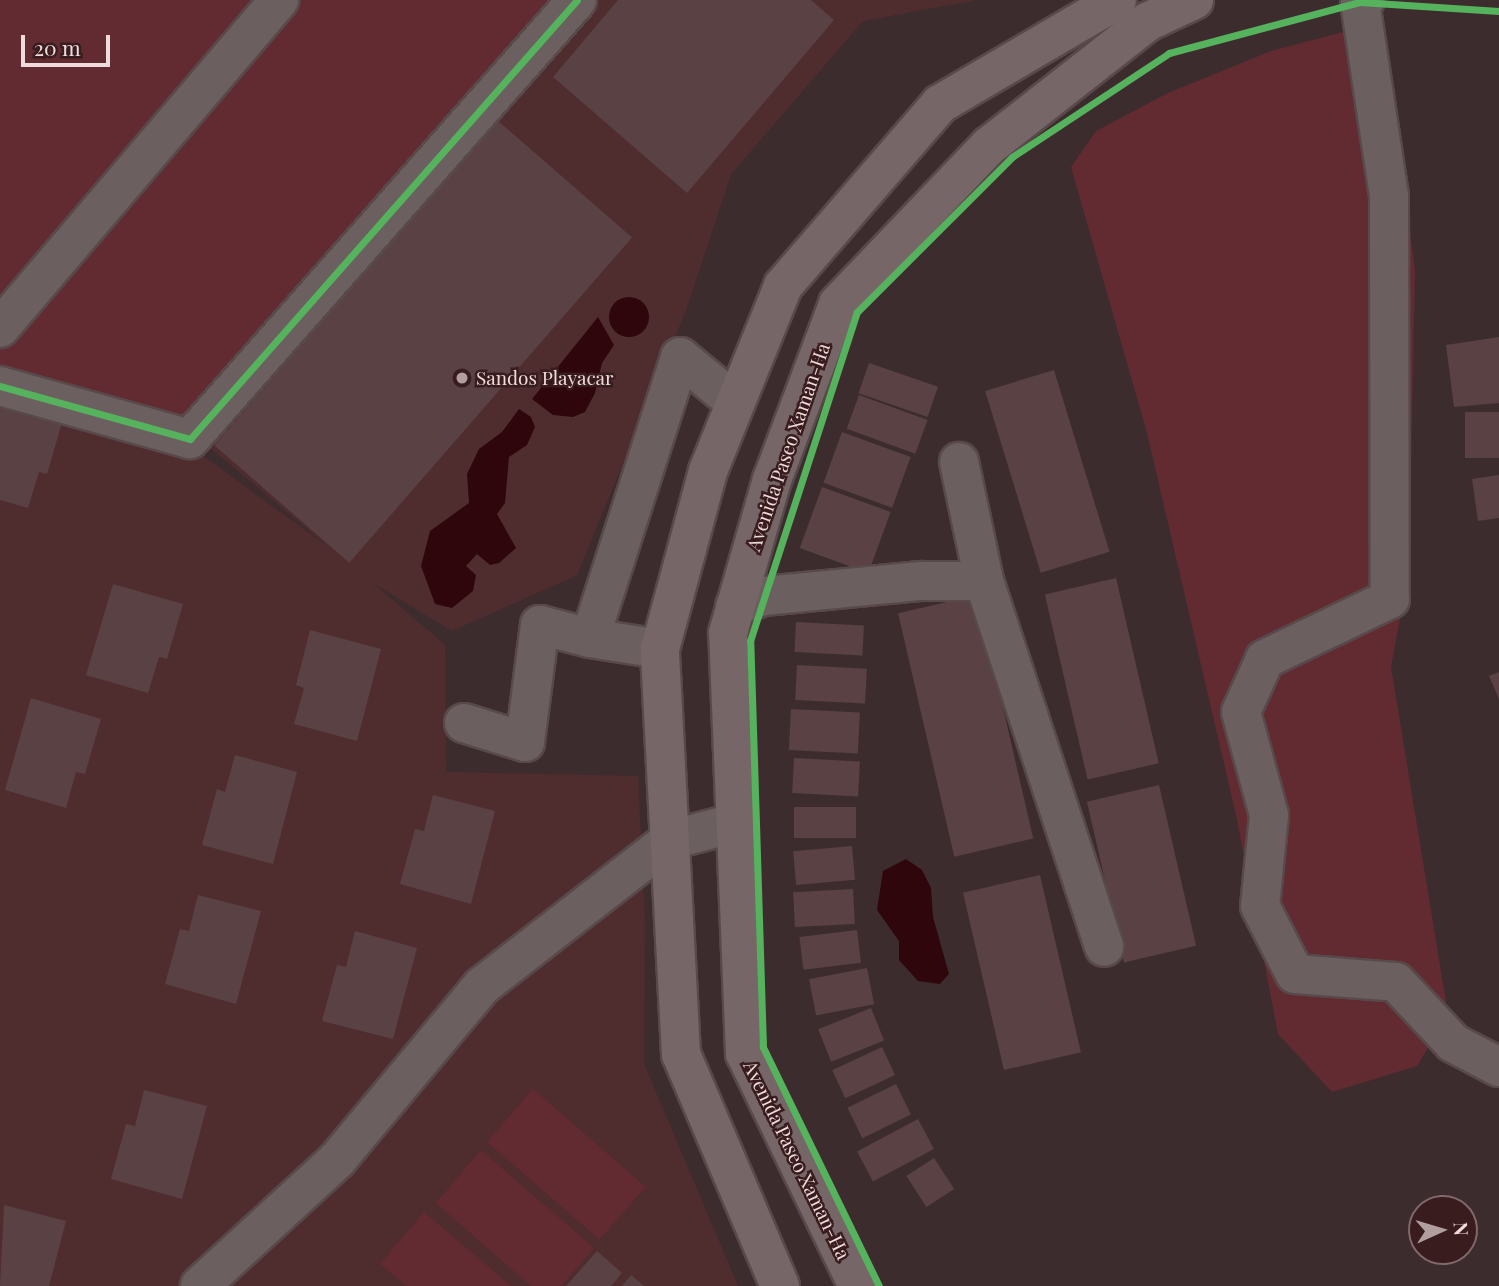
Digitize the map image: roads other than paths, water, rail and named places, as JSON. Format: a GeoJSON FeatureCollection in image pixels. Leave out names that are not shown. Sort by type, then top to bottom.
{"type":"FeatureCollection","features":[{"type":"Feature","properties":{"kind":"main road"},"geometry":{"type":"LineString","coordinates":[[780,1286],[681,1054],[660,649],[708,471],[783,286],[940,104],[1117,0]]}},
{"type":"Feature","properties":{"kind":"main road","name":"Avenida Paseo Xaman-Ha"},"geometry":{"type":"LineString","coordinates":[[858,1286],[745,1053],[727,633],[772,480],[838,304],[989,146],[1146,22],[1194,0]]}},
{"type":"Feature","properties":{"kind":"street"},"geometry":{"type":"LineString","coordinates":[[0,328],[279,0]]}},
{"type":"Feature","properties":{"kind":"street"},"geometry":{"type":"LineString","coordinates":[[0,386],[190,439],[577,0]]}},
{"type":"Feature","properties":{"kind":"street"},"geometry":{"type":"LineString","coordinates":[[1365,0],[1360,2],[1389,196],[1390,598],[1265,659],[1241,712],[1269,815],[1260,906],[1295,974],[1396,982],[1453,1043],[1499,1067]]}},
{"type":"Feature","properties":{"kind":"street"},"geometry":{"type":"LineString","coordinates":[[590,638],[680,357],[736,403]]}},
{"type":"Feature","properties":{"kind":"street"},"geometry":{"type":"LineString","coordinates":[[959,462],[984,581],[1104,947]]}},
{"type":"Feature","properties":{"kind":"street"},"geometry":{"type":"LineString","coordinates":[[736,606],[764,596],[922,581],[984,581]]}},
{"type":"Feature","properties":{"kind":"street"},"geometry":{"type":"LineString","coordinates":[[464,723],[525,742],[540,625],[590,638],[660,649]]}},
{"type":"Feature","properties":{"kind":"street"},"geometry":{"type":"LineString","coordinates":[[201,1286],[337,1160],[482,986],[670,840],[735,823]]}},
{"type":"Feature","properties":{"kind":"place","name":"Sandos Playacar"},"geometry":{"type":"Point","coordinates":[462,378]}}]}
